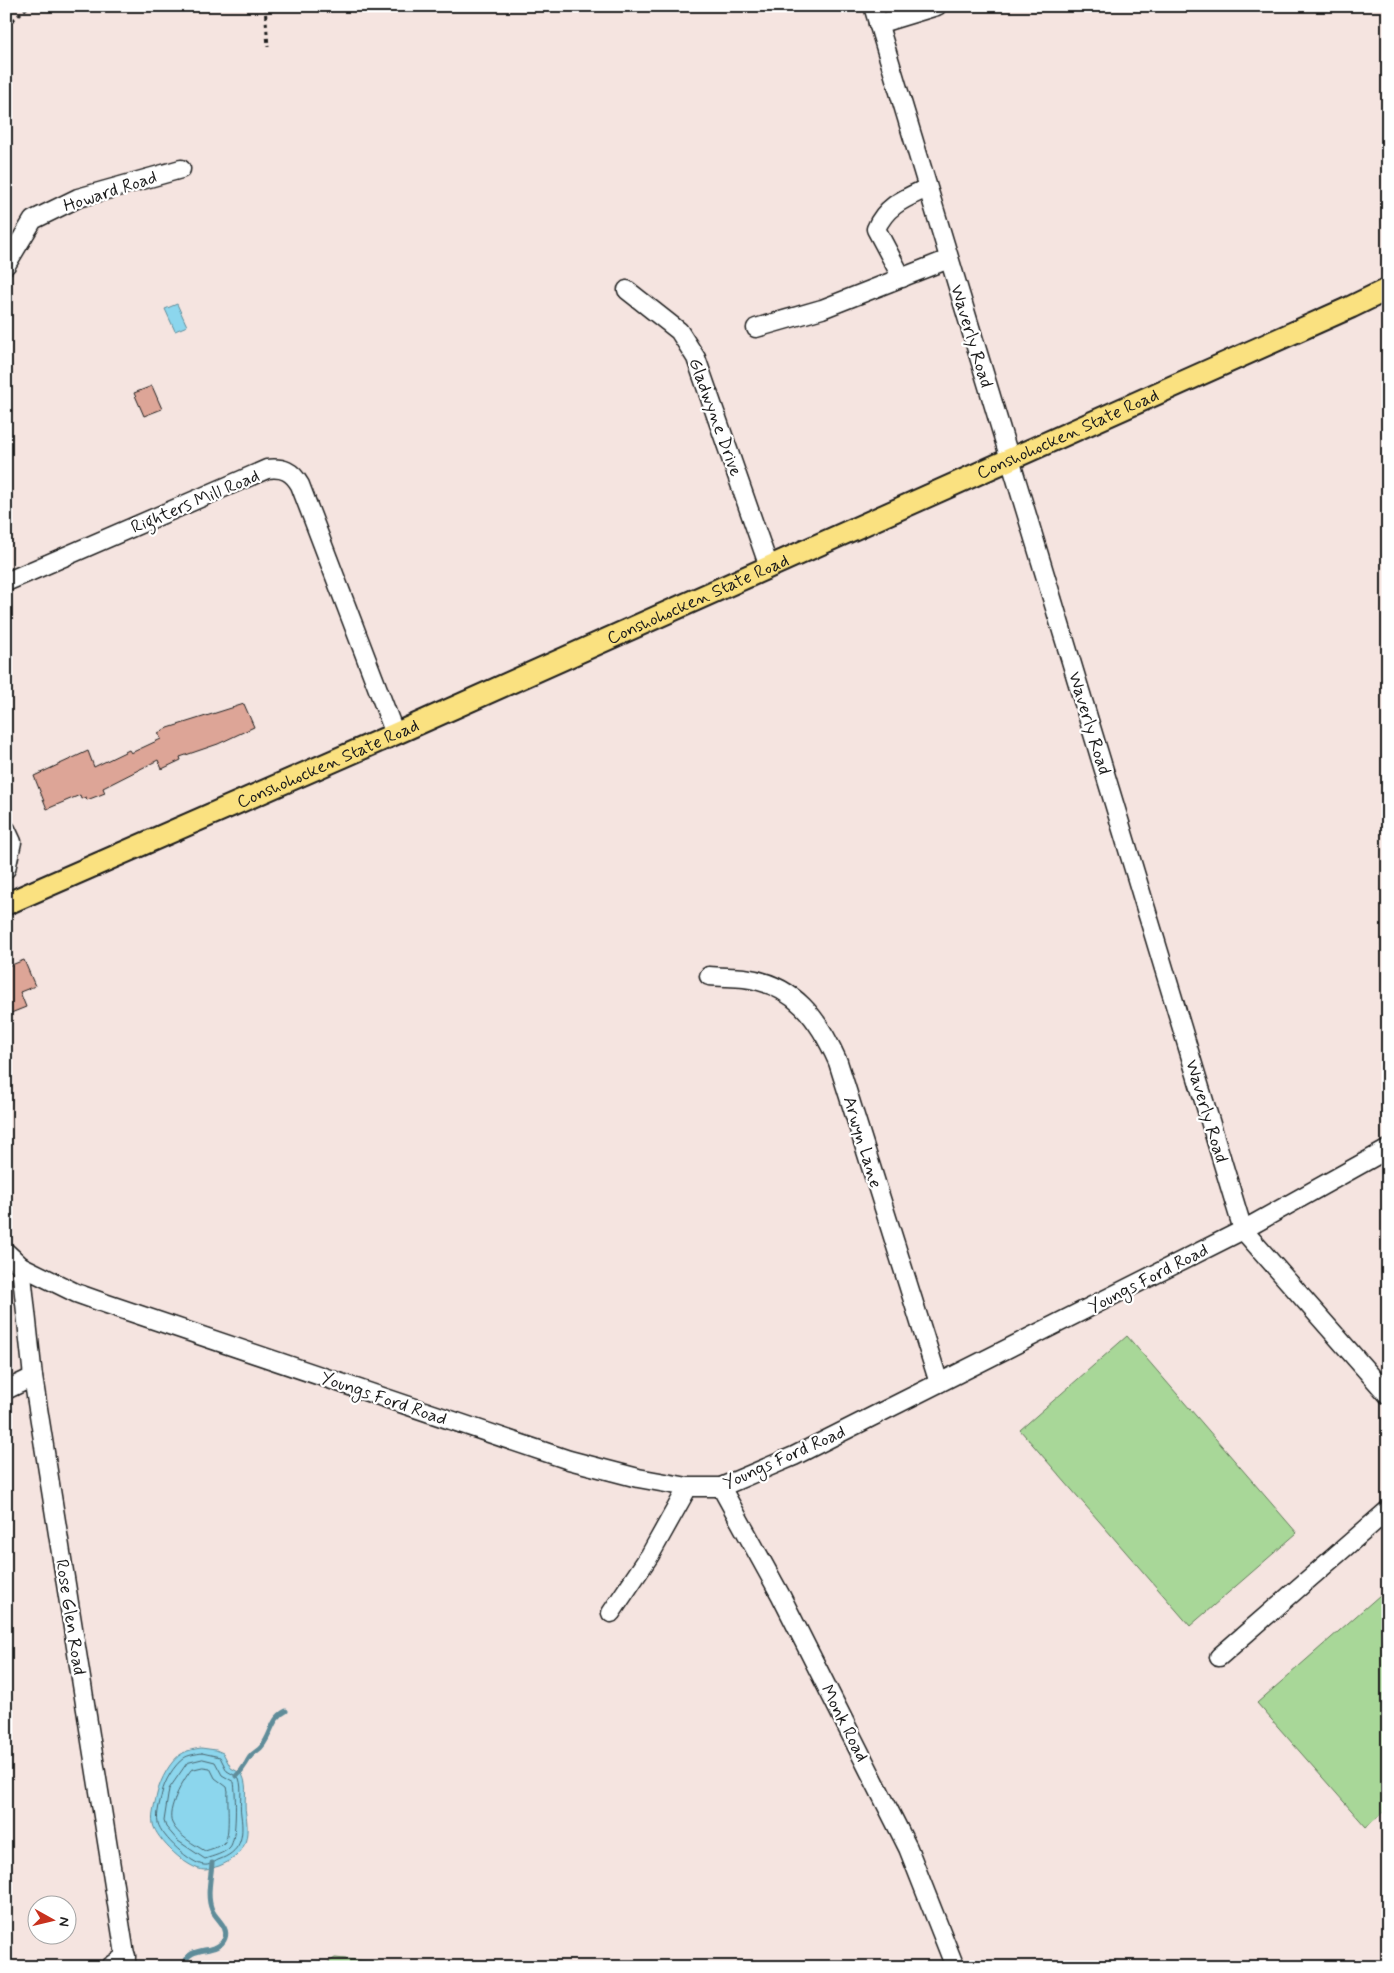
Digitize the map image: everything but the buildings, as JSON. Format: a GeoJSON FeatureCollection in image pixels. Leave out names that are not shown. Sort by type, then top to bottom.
{"type":"FeatureCollection","features":[{"type":"Feature","properties":{"kind":"main road","name":"Conshohocken State Road"},"geometry":{"type":"LineString","coordinates":[[6,904],[1010,460],[1352,307],[1388,289]]}},
{"type":"Feature","properties":{"kind":"street","name":"Waverly Road"},"geometry":{"type":"LineString","coordinates":[[872,6],[1243,1230],[1388,1395]]}},
{"type":"Feature","properties":{"kind":"street"},"geometry":{"type":"LineString","coordinates":[[878,24],[936,6]]}},
{"type":"Feature","properties":{"kind":"street","name":"Howard Road"},"geometry":{"type":"LineString","coordinates":[[6,265],[33,220],[78,198],[181,169]]}},
{"type":"Feature","properties":{"kind":"street"},"geometry":{"type":"LineString","coordinates":[[902,278],[876,229],[880,217],[896,203],[927,188]]}},
{"type":"Feature","properties":{"kind":"street"},"geometry":{"type":"LineString","coordinates":[[756,328],[813,312],[949,259]]}},
{"type":"Feature","properties":{"kind":"street","name":"Gladwyne Drive"},"geometry":{"type":"LineString","coordinates":[[627,290],[679,331],[696,358],[769,567]]}},
{"type":"Feature","properties":{"kind":"street","name":"Righters Mill Road"},"geometry":{"type":"LineString","coordinates":[[6,582],[267,469],[284,469],[291,473],[300,486],[394,734]]}},
{"type":"Feature","properties":{"kind":"street"},"geometry":{"type":"LineString","coordinates":[[6,829],[12,842],[7,868]]}},
{"type":"Feature","properties":{"kind":"street","name":"Arwyn Lane"},"geometry":{"type":"LineString","coordinates":[[709,976],[746,978],[783,990],[813,1016],[830,1043],[838,1062],[939,1383]]}},
{"type":"Feature","properties":{"kind":"street","name":"Youngs Ford Road"},"geometry":{"type":"LineString","coordinates":[[6,1252],[21,1266],[76,1293],[569,1460],[638,1478],[688,1487],[721,1487],[794,1456],[1243,1230],[1388,1149]]}},
{"type":"Feature","properties":{"kind":"street","name":"Rose Glen Road"},"geometry":{"type":"LineString","coordinates":[[21,1266],[33,1377],[127,1962]]}},
{"type":"Feature","properties":{"kind":"street"},"geometry":{"type":"LineString","coordinates":[[6,1390],[33,1377]]}},
{"type":"Feature","properties":{"kind":"street"},"geometry":{"type":"LineString","coordinates":[[611,1613],[650,1555],[688,1487]]}},
{"type":"Feature","properties":{"kind":"street","name":"Monk Road"},"geometry":{"type":"LineString","coordinates":[[721,1487],[781,1596],[908,1848],[955,1967]]}},
{"type":"Feature","properties":{"kind":"street"},"geometry":{"type":"LineString","coordinates":[[1219,1657],[1388,1510]]}},
{"type":"Feature","properties":{"kind":"street"},"geometry":{"type":"LineString","coordinates":[[110,1967],[127,1962]]}},
{"type":"Feature","properties":{"kind":"path"},"geometry":{"type":"LineString","coordinates":[[6,26],[29,6]]}},
{"type":"Feature","properties":{"kind":"path"},"geometry":{"type":"LineString","coordinates":[[264,6],[268,47]]}},
{"type":"Feature","properties":{"kind":"green space"},"geometry":{"type":"Polygon","coordinates":[[[1127,1336],[1297,1533],[1190,1626],[1020,1430],[1127,1336]]]}},
{"type":"Feature","properties":{"kind":"green space"},"geometry":{"type":"Polygon","coordinates":[[[1388,1588],[1388,1808],[1366,1827],[1257,1703],[1388,1588]]]}},
{"type":"Feature","properties":{"kind":"green space"},"geometry":{"type":"Polygon","coordinates":[[[335,1958],[377,1962],[389,1967],[321,1967],[335,1958]]]}},
{"type":"Feature","properties":{"kind":"water"},"geometry":{"type":"Polygon","coordinates":[[[177,304],[187,326],[175,331],[165,309],[177,304]]]}},
{"type":"Feature","properties":{"kind":"water"},"geometry":{"type":"Polygon","coordinates":[[[201,1748],[223,1753],[231,1768],[242,1774],[246,1789],[246,1840],[240,1852],[228,1862],[209,1870],[198,1869],[174,1853],[160,1838],[153,1824],[158,1788],[163,1776],[174,1760],[183,1753],[201,1748]]]}},
{"type":"Feature","properties":{"kind":"waterway"},"geometry":{"type":"LineString","coordinates":[[236,1776],[243,1769],[251,1755],[262,1746],[277,1718],[286,1711]]}},
{"type":"Feature","properties":{"kind":"waterway"},"geometry":{"type":"LineString","coordinates":[[187,1967],[185,1964],[187,1958],[197,1952],[216,1947],[225,1938],[226,1934],[224,1927],[210,1905],[209,1893],[212,1863]]}}]}
